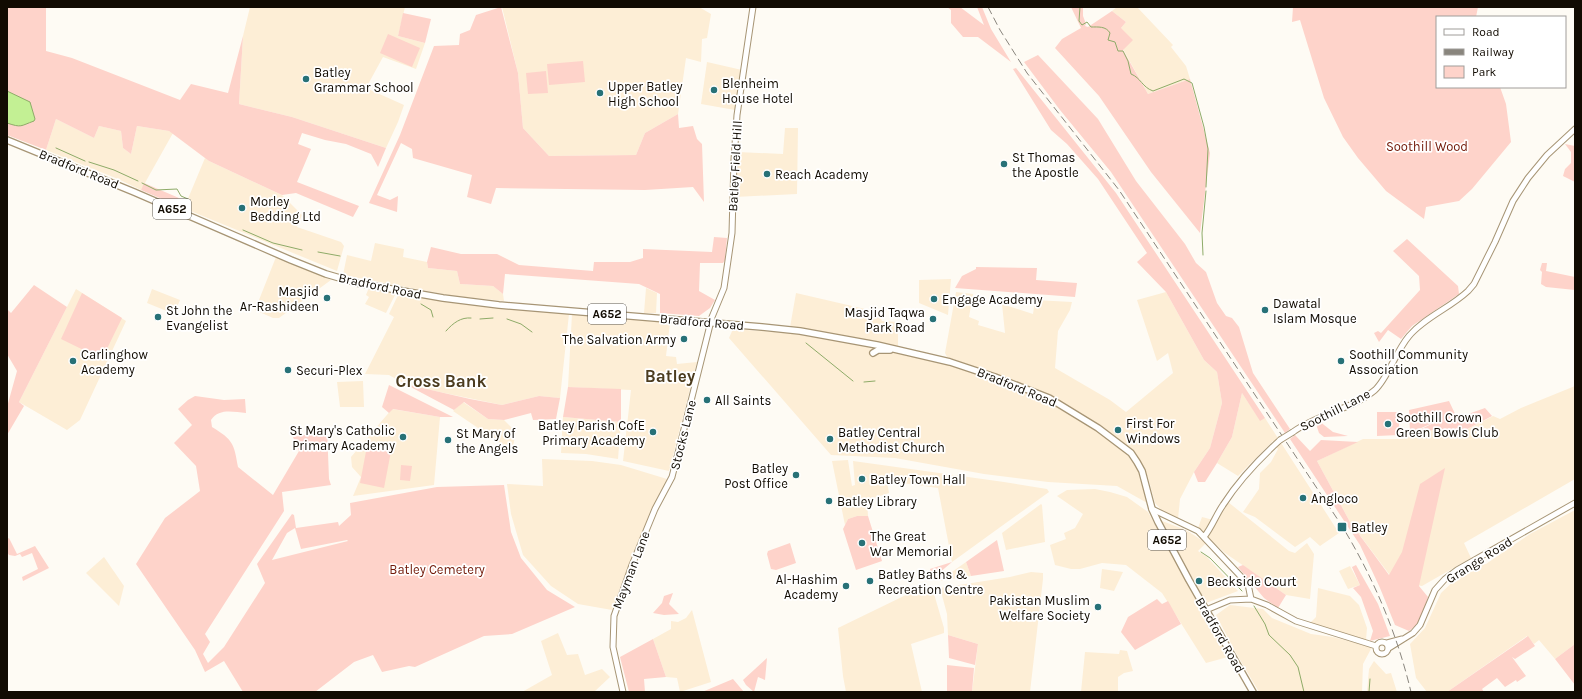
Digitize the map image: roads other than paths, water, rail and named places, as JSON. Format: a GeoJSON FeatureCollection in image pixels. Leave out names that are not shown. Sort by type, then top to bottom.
{"type":"FeatureCollection","features":[{"type":"Feature","properties":{"kind":"main road","name":"Batley Field Hill"},"geometry":{"type":"LineString","coordinates":[[710,323],[722,296],[732,233],[737,115],[753,7]]}},
{"type":"Feature","properties":{"kind":"main road","name":"Soothill Lane"},"geometry":{"type":"LineString","coordinates":[[1204,537],[1211,529],[1221,506],[1238,482],[1256,462],[1280,440],[1293,432],[1307,424],[1345,408],[1375,390],[1401,347],[1415,329],[1468,292],[1474,284],[1496,242],[1513,201],[1528,178],[1547,155],[1575,129]]}},
{"type":"Feature","properties":{"kind":"main road","name":"Bradford Road"},"geometry":{"type":"LineString","coordinates":[[7,140],[134,192],[291,260],[326,274],[357,283],[447,299],[800,331],[901,350],[946,361],[990,375],[1049,398],[1098,428],[1131,453],[1142,471],[1152,510],[1158,522],[1186,575],[1253,692]]}},
{"type":"Feature","properties":{"kind":"main road","name":"Stocks Lane"},"geometry":{"type":"LineString","coordinates":[[672,477],[710,323]]}},
{"type":"Feature","properties":{"kind":"main road"},"geometry":{"type":"LineString","coordinates":[[873,353],[880,350],[901,350]]}},
{"type":"Feature","properties":{"kind":"main road","name":"Mayman Lane"},"geometry":{"type":"LineString","coordinates":[[623,692],[613,648],[614,616],[632,565],[655,509],[672,477]]}},
{"type":"Feature","properties":{"kind":"main road","name":"Grange Road"},"geometry":{"type":"LineString","coordinates":[[1388,646],[1406,638],[1420,625],[1435,590],[1445,579],[1457,570],[1575,503]]}},
{"type":"Feature","properties":{"kind":"main road"},"geometry":{"type":"LineString","coordinates":[[1152,510],[1198,531],[1248,584],[1251,599]]}},
{"type":"Feature","properties":{"kind":"main road"},"geometry":{"type":"LineString","coordinates":[[1206,610],[1230,600],[1251,599],[1263,603],[1296,621],[1376,646]]}},
{"type":"Feature","properties":{"kind":"main road"},"geometry":{"type":"LineString","coordinates":[[1384,641],[1388,646],[1387,652],[1382,654],[1377,652],[1376,646],[1380,642],[1384,641]]}},
{"type":"Feature","properties":{"kind":"waterway"},"geometry":{"type":"LineString","coordinates":[[1080,7],[1079,21],[1082,25],[1087,22],[1091,27],[1102,27],[1106,29],[1110,33],[1108,40],[1115,42],[1118,51],[1123,51],[1128,61],[1131,74],[1149,89],[1153,91],[1184,79],[1192,83],[1204,127],[1208,149],[1206,187]]}},
{"type":"Feature","properties":{"kind":"waterway"},"geometry":{"type":"LineString","coordinates":[[56,148],[85,161]]}},
{"type":"Feature","properties":{"kind":"waterway"},"geometry":{"type":"LineString","coordinates":[[89,162],[114,170],[138,181]]}},
{"type":"Feature","properties":{"kind":"waterway"},"geometry":{"type":"LineString","coordinates":[[142,183],[156,190],[177,189],[181,196],[188,199]]}},
{"type":"Feature","properties":{"kind":"waterway"},"geometry":{"type":"LineString","coordinates":[[1203,255],[1202,233],[1206,191]]}},
{"type":"Feature","properties":{"kind":"waterway"},"geometry":{"type":"LineString","coordinates":[[243,230],[273,243],[302,250]]}},
{"type":"Feature","properties":{"kind":"waterway"},"geometry":{"type":"LineString","coordinates":[[318,252],[340,256]]}},
{"type":"Feature","properties":{"kind":"waterway"},"geometry":{"type":"LineString","coordinates":[[421,304],[431,310],[433,317]]}},
{"type":"Feature","properties":{"kind":"waterway"},"geometry":{"type":"LineString","coordinates":[[446,331],[457,321],[464,318],[471,318]]}},
{"type":"Feature","properties":{"kind":"waterway"},"geometry":{"type":"LineString","coordinates":[[480,319],[493,318]]}},
{"type":"Feature","properties":{"kind":"waterway"},"geometry":{"type":"LineString","coordinates":[[507,319],[521,324],[532,332]]}},
{"type":"Feature","properties":{"kind":"waterway"},"geometry":{"type":"LineString","coordinates":[[599,339],[617,339]]}},
{"type":"Feature","properties":{"kind":"waterway"},"geometry":{"type":"LineString","coordinates":[[806,343],[853,381]]}},
{"type":"Feature","properties":{"kind":"waterway"},"geometry":{"type":"LineString","coordinates":[[864,382],[875,381]]}},
{"type":"Feature","properties":{"kind":"waterway"},"geometry":{"type":"LineString","coordinates":[[1201,552],[1210,558],[1242,591]]}},
{"type":"Feature","properties":{"kind":"waterway"},"geometry":{"type":"LineString","coordinates":[[1254,606],[1265,624],[1269,635],[1290,655],[1298,667],[1304,692]]}},
{"type":"Feature","properties":{"kind":"waterway"},"geometry":{"type":"LineString","coordinates":[[1369,692],[1370,679]]}},
{"type":"Feature","properties":{"kind":"railway"},"geometry":{"type":"LineString","coordinates":[[988,7],[1000,30],[1027,73],[1119,190],[1342,526],[1364,565],[1383,606],[1399,648],[1411,692]]}},
{"type":"Feature","properties":{"kind":"place","name":"Batley Grammar School"},"geometry":{"type":"Point","coordinates":[306,79]}},
{"type":"Feature","properties":{"kind":"place","name":"Blenheim House Hotel"},"geometry":{"type":"Point","coordinates":[714,90]}},
{"type":"Feature","properties":{"kind":"place","name":"Upper Batley High School"},"geometry":{"type":"Point","coordinates":[600,93]}},
{"type":"Feature","properties":{"kind":"place","name":"St Thomas the Apostle"},"geometry":{"type":"Point","coordinates":[1004,164]}},
{"type":"Feature","properties":{"kind":"place","name":"Reach Academy"},"geometry":{"type":"Point","coordinates":[767,174]}},
{"type":"Feature","properties":{"kind":"place","name":"Morley Bedding Ltd"},"geometry":{"type":"Point","coordinates":[242,208]}},
{"type":"Feature","properties":{"kind":"place","name":"Masjid Ar-Rashideen"},"geometry":{"type":"Point","coordinates":[327,298]}},
{"type":"Feature","properties":{"kind":"place","name":"Engage Academy"},"geometry":{"type":"Point","coordinates":[934,299]}},
{"type":"Feature","properties":{"kind":"place","name":"Dawatal Islam Mosque"},"geometry":{"type":"Point","coordinates":[1265,310]}},
{"type":"Feature","properties":{"kind":"place","name":"St John the Evangelist"},"geometry":{"type":"Point","coordinates":[158,317]}},
{"type":"Feature","properties":{"kind":"place","name":"Masjid Taqwa Park Road"},"geometry":{"type":"Point","coordinates":[933,319]}},
{"type":"Feature","properties":{"kind":"place","name":"The Salvation Army"},"geometry":{"type":"Point","coordinates":[684,339]}},
{"type":"Feature","properties":{"kind":"place","name":"Carlinghow Academy"},"geometry":{"type":"Point","coordinates":[73,361]}},
{"type":"Feature","properties":{"kind":"place","name":"Soothill Community Association"},"geometry":{"type":"Point","coordinates":[1341,361]}},
{"type":"Feature","properties":{"kind":"place","name":"Securi-Plex"},"geometry":{"type":"Point","coordinates":[288,370]}},
{"type":"Feature","properties":{"kind":"place","name":"All Saints"},"geometry":{"type":"Point","coordinates":[707,400]}},
{"type":"Feature","properties":{"kind":"place","name":"Soothill Crown Green Bowls Club"},"geometry":{"type":"Point","coordinates":[1388,424]}},
{"type":"Feature","properties":{"kind":"place","name":"First For Windows"},"geometry":{"type":"Point","coordinates":[1118,430]}},
{"type":"Feature","properties":{"kind":"place","name":"Batley Parish CofE Primary Academy"},"geometry":{"type":"Point","coordinates":[653,432]}},
{"type":"Feature","properties":{"kind":"place","name":"St Mary's Catholic Primary Academy"},"geometry":{"type":"Point","coordinates":[403,437]}},
{"type":"Feature","properties":{"kind":"place","name":"Batley Central Methodist Church"},"geometry":{"type":"Point","coordinates":[830,439]}},
{"type":"Feature","properties":{"kind":"place","name":"St Mary of the Angels"},"geometry":{"type":"Point","coordinates":[448,440]}},
{"type":"Feature","properties":{"kind":"place","name":"Batley Post Office"},"geometry":{"type":"Point","coordinates":[796,475]}},
{"type":"Feature","properties":{"kind":"place","name":"Batley Town Hall"},"geometry":{"type":"Point","coordinates":[862,479]}},
{"type":"Feature","properties":{"kind":"place","name":"Angloco"},"geometry":{"type":"Point","coordinates":[1303,498]}},
{"type":"Feature","properties":{"kind":"place","name":"Batley Library"},"geometry":{"type":"Point","coordinates":[829,501]}},
{"type":"Feature","properties":{"kind":"place","name":"Batley"},"geometry":{"type":"Point","coordinates":[1342,527]}},
{"type":"Feature","properties":{"kind":"place","name":"The Great War Memorial"},"geometry":{"type":"Point","coordinates":[862,543]}},
{"type":"Feature","properties":{"kind":"place","name":"Batley Baths & Recreation Centre"},"geometry":{"type":"Point","coordinates":[870,581]}},
{"type":"Feature","properties":{"kind":"place","name":"Beckside Court"},"geometry":{"type":"Point","coordinates":[1199,581]}},
{"type":"Feature","properties":{"kind":"place","name":"Al-Hashim Academy"},"geometry":{"type":"Point","coordinates":[846,586]}},
{"type":"Feature","properties":{"kind":"place","name":"Pakistan Muslim Welfare Society"},"geometry":{"type":"Point","coordinates":[1098,607]}},
{"type":"Feature","properties":{"kind":"district","name":"Batley"},"geometry":{"type":"Point","coordinates":[670,376]}},
{"type":"Feature","properties":{"kind":"district","name":"Cross Bank"},"geometry":{"type":"Point","coordinates":[441,381]}},
{"type":"Feature","properties":{"kind":"park label","name":"Soothill Wood"},"geometry":{"type":"Point","coordinates":[1427,146]}},
{"type":"Feature","properties":{"kind":"park label","name":"Batley Cemetery"},"geometry":{"type":"Point","coordinates":[437,569]}}]}
